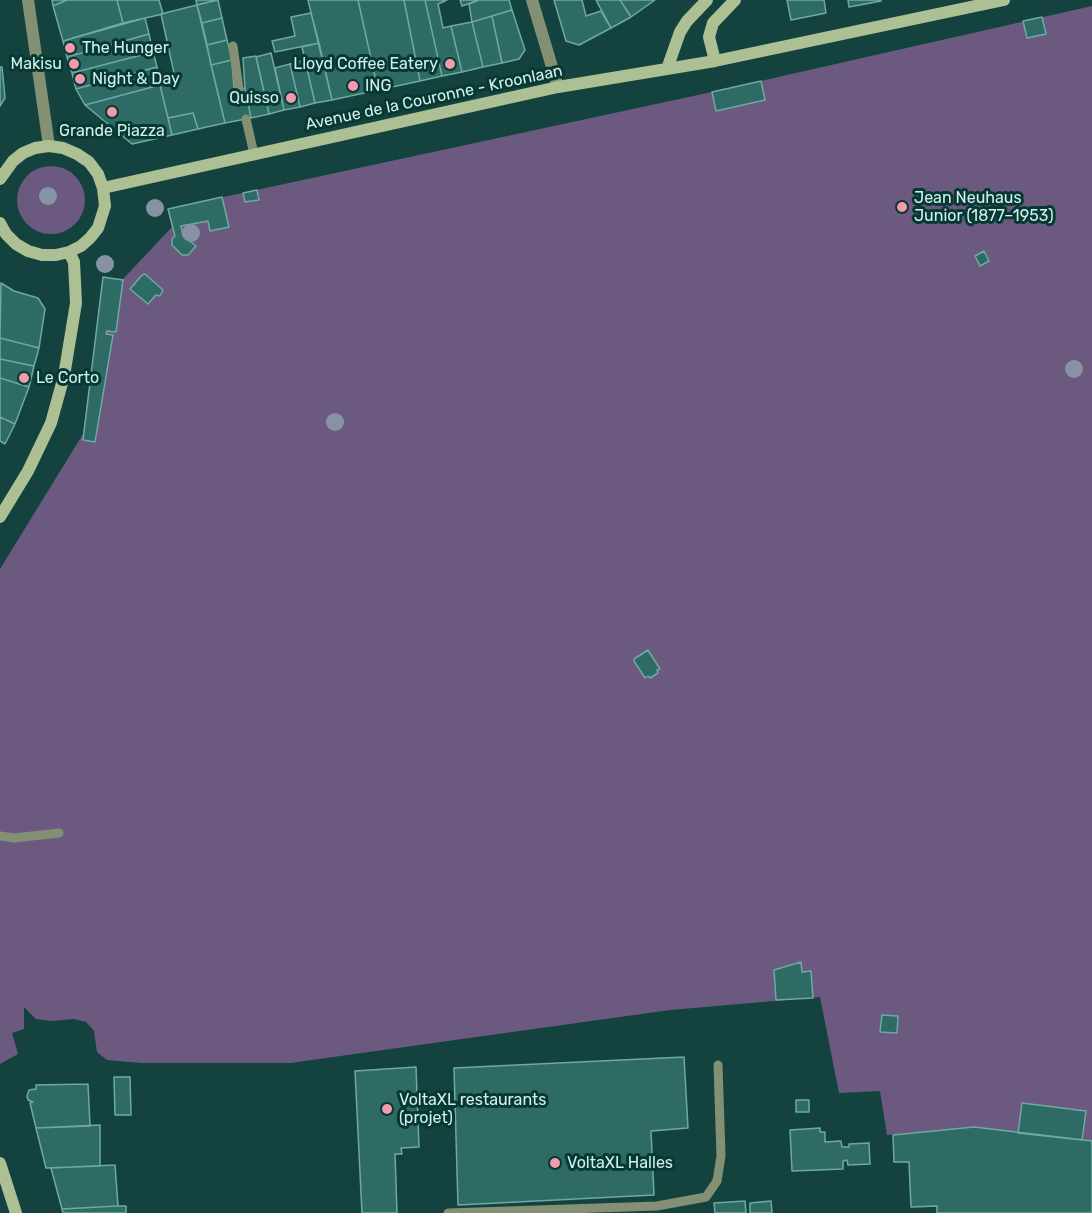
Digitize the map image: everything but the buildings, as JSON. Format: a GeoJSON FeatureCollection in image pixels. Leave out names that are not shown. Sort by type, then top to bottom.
{"type":"FeatureCollection","features":[{"type":"Feature","properties":{"kind":"street"},"geometry":{"type":"LineString","coordinates":[[28,0],[49,146]]}},
{"type":"Feature","properties":{"kind":"street"},"geometry":{"type":"LineString","coordinates":[[532,0],[558,87]]}},
{"type":"Feature","properties":{"kind":"street"},"geometry":{"type":"LineString","coordinates":[[667,69],[680,32],[707,0]]}},
{"type":"Feature","properties":{"kind":"street"},"geometry":{"type":"LineString","coordinates":[[715,62],[709,37],[712,23],[735,0]]}},
{"type":"Feature","properties":{"kind":"street","name":"Avenue de la Couronne - Kroonlaan"},"geometry":{"type":"LineString","coordinates":[[103,188],[558,87],[715,62],[1004,0]]}},
{"type":"Feature","properties":{"kind":"street"},"geometry":{"type":"LineString","coordinates":[[0,179],[13,161],[23,153],[49,146],[63,148],[77,153],[89,162],[98,174],[103,188],[105,206],[98,228],[90,238],[69,252],[56,255],[42,255],[28,251],[11,239],[0,223]]}},
{"type":"Feature","properties":{"kind":"street"},"geometry":{"type":"LineString","coordinates":[[0,517],[28,471],[51,423],[64,376],[76,303],[74,262],[69,252]]}},
{"type":"Feature","properties":{"kind":"street"},"geometry":{"type":"LineString","coordinates":[[0,1163],[16,1213]]}},
{"type":"Feature","properties":{"kind":"lane"},"geometry":{"type":"LineString","coordinates":[[233,46],[239,89]]}},
{"type":"Feature","properties":{"kind":"lane"},"geometry":{"type":"LineString","coordinates":[[246,119],[254,154]]}},
{"type":"Feature","properties":{"kind":"lane"},"geometry":{"type":"LineString","coordinates":[[0,836],[14,838],[59,833]]}},
{"type":"Feature","properties":{"kind":"lane"},"geometry":{"type":"LineString","coordinates":[[448,1213],[657,1206],[706,1197],[717,1181],[721,1156],[718,1065]]}},
{"type":"Feature","properties":{"kind":"shaded area"},"geometry":{"type":"Polygon","coordinates":[[[1092,6],[1092,1141],[974,1127],[887,1135],[880,1091],[839,1093],[820,997],[670,1010],[290,1063],[141,1063],[107,1060],[97,1052],[94,1031],[86,1022],[74,1019],[51,1021],[36,1019],[24,1007],[24,1029],[12,1033],[18,1054],[0,1064],[0,569],[83,434],[103,277],[123,279],[172,227],[168,209],[712,92],[1092,6]]]}},
{"type":"Feature","properties":{"kind":"shaded area"},"geometry":{"type":"Polygon","coordinates":[[[51,166],[64,169],[75,176],[82,187],[85,200],[82,213],[75,224],[64,231],[51,234],[38,231],[27,224],[20,213],[17,200],[20,187],[27,176],[38,169],[51,166]]]}},
{"type":"Feature","properties":{"kind":"place","name":"The Hunger"},"geometry":{"type":"Point","coordinates":[70,48]}},
{"type":"Feature","properties":{"kind":"place","name":"Makisu"},"geometry":{"type":"Point","coordinates":[74,64]}},
{"type":"Feature","properties":{"kind":"place","name":"Lloyd Coffee Eatery"},"geometry":{"type":"Point","coordinates":[450,64]}},
{"type":"Feature","properties":{"kind":"place","name":"Night & Day"},"geometry":{"type":"Point","coordinates":[80,79]}},
{"type":"Feature","properties":{"kind":"place","name":"ING"},"geometry":{"type":"Point","coordinates":[353,86]}},
{"type":"Feature","properties":{"kind":"place","name":"Quisso"},"geometry":{"type":"Point","coordinates":[291,98]}},
{"type":"Feature","properties":{"kind":"place","name":"Grande Piazza"},"geometry":{"type":"Point","coordinates":[112,112]}},
{"type":"Feature","properties":{"kind":"place","name":"Jean Neuhaus Junior (1877–1953)"},"geometry":{"type":"Point","coordinates":[902,207]}},
{"type":"Feature","properties":{"kind":"place","name":"Le Corto"},"geometry":{"type":"Point","coordinates":[24,378]}},
{"type":"Feature","properties":{"kind":"place","name":"VoltaXL restaurants (projet)"},"geometry":{"type":"Point","coordinates":[387,1109]}},
{"type":"Feature","properties":{"kind":"place","name":"VoltaXL Halles"},"geometry":{"type":"Point","coordinates":[555,1163]}}]}
